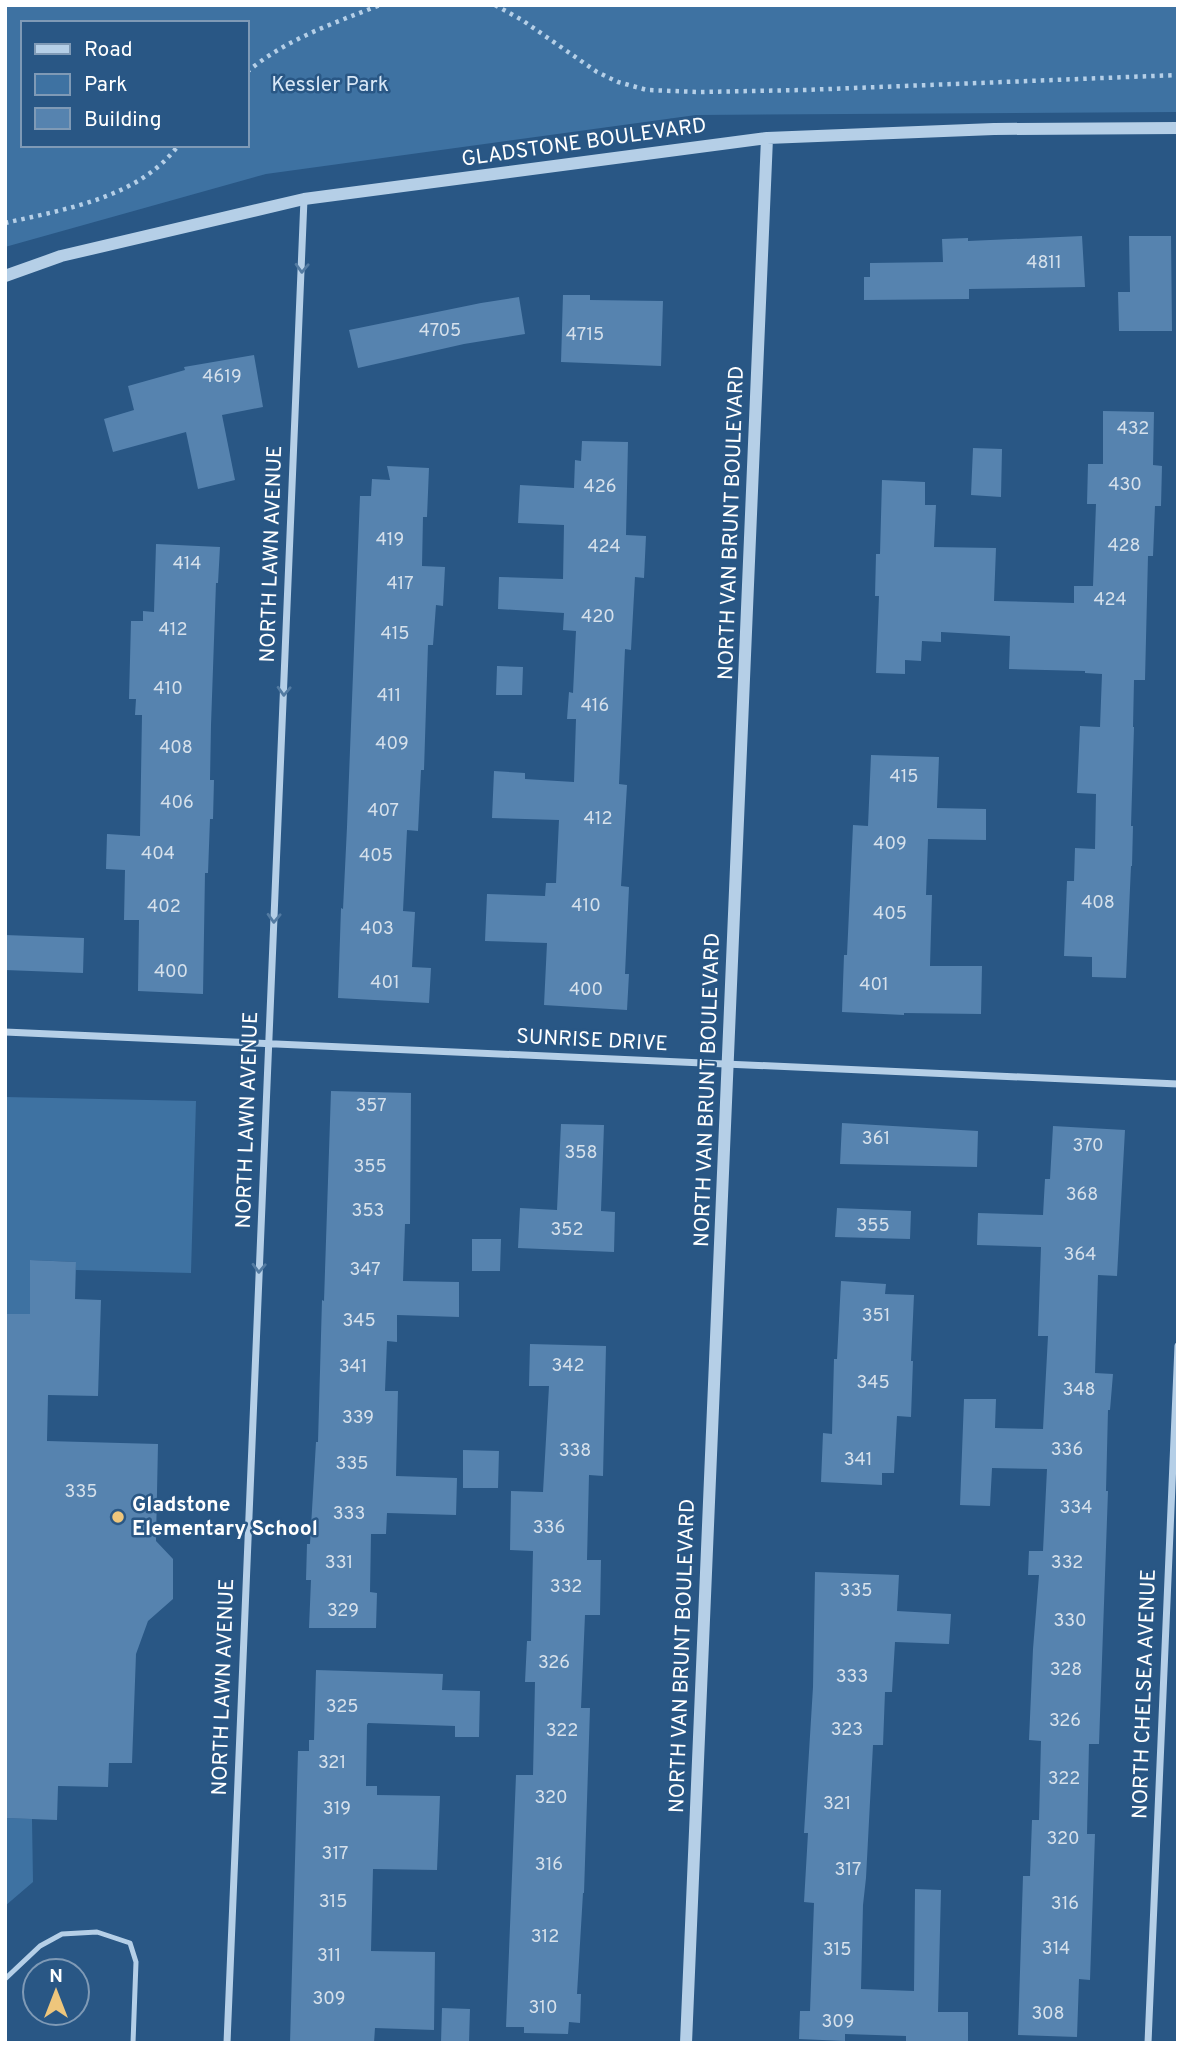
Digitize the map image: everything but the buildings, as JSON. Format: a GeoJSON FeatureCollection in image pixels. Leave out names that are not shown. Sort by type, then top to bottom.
{"type":"FeatureCollection","features":[{"type":"Feature","properties":{"kind":"street","name":"GLADSTONE BOULEVARD"},"geometry":{"type":"LineString","coordinates":[[5,275],[61,256],[304,200],[767,138],[994,130],[1178,128]]}},
{"type":"Feature","properties":{"kind":"street","name":"NORTH VAN BRUNT BOULEVARD"},"geometry":{"type":"LineString","coordinates":[[686,2043],[767,138]]}},
{"type":"Feature","properties":{"kind":"street","name":"NORTH LAWN AVENUE"},"geometry":{"type":"LineString","coordinates":[[227,2043],[304,200]]}},
{"type":"Feature","properties":{"kind":"street","name":"SUNRISE DRIVE"},"geometry":{"type":"LineString","coordinates":[[5,1032],[1178,1084]]}},
{"type":"Feature","properties":{"kind":"street","name":"NORTH CHELSEA AVENUE"},"geometry":{"type":"LineString","coordinates":[[1148,2043],[1178,1346]]}},
{"type":"Feature","properties":{"kind":"lane"},"geometry":{"type":"LineString","coordinates":[[5,1979],[40,1946],[62,1934],[97,1932],[130,1942],[136,1962],[133,2043]]}},
{"type":"Feature","properties":{"kind":"path"},"geometry":{"type":"LineString","coordinates":[[248,71],[290,42],[380,5]]}},
{"type":"Feature","properties":{"kind":"path"},"geometry":{"type":"LineString","coordinates":[[495,5],[522,20],[597,72],[618,82],[647,90],[804,90],[1178,75]]}},
{"type":"Feature","properties":{"kind":"path"},"geometry":{"type":"LineString","coordinates":[[5,223],[68,208],[117,191],[136,182],[160,165],[177,147]]}},
{"type":"Feature","properties":{"kind":"green space","name":"Kessler Park"},"geometry":{"type":"Polygon","coordinates":[[[5,5],[1178,5],[1178,112],[696,115],[266,174],[5,247],[5,5]]]}},
{"type":"Feature","properties":{"kind":"green space"},"geometry":{"type":"Polygon","coordinates":[[[5,1097],[196,1101],[191,1273],[76,1270],[76,1262],[31,1260],[30,1314],[5,1314],[5,1097]]]}},
{"type":"Feature","properties":{"kind":"green space"},"geometry":{"type":"Polygon","coordinates":[[[5,1818],[32,1819],[33,1882],[5,1906],[5,1818]]]}},
{"type":"Feature","properties":{"kind":"place","name":"Gladstone Elementary School"},"geometry":{"type":"Point","coordinates":[118,1517]}}]}
